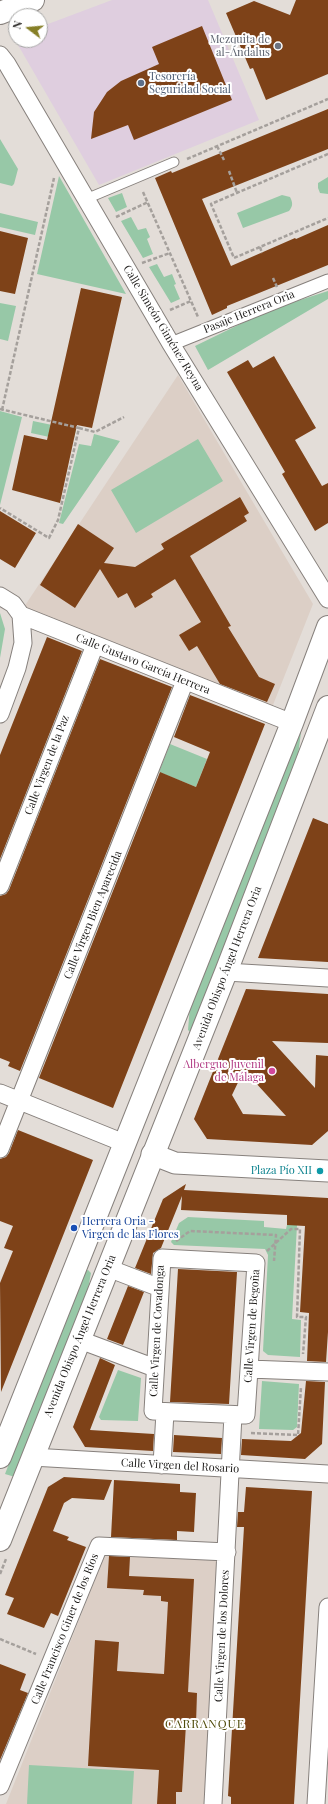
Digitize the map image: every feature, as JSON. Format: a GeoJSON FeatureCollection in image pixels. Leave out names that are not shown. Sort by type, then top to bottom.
{"type":"FeatureCollection","features":[{"type":"Feature","properties":{"kind":"main road"},"geometry":{"type":"LineString","coordinates":[[0,13],[33,0]]}},
{"type":"Feature","properties":{"kind":"main road"},"geometry":{"type":"LineString","coordinates":[[0,1457],[292,723],[328,627]]}},
{"type":"Feature","properties":{"kind":"main road","name":"Avenida Obispo Ángel Herrera Oria"},"geometry":{"type":"LineString","coordinates":[[0,1540],[152,1154],[226,972],[328,708]]}},
{"type":"Feature","properties":{"kind":"main road"},"geometry":{"type":"LineString","coordinates":[[124,1143],[152,1154]]}},
{"type":"Feature","properties":{"kind":"street","name":"Calle Simeón Giménez Reyna"},"geometry":{"type":"LineString","coordinates":[[0,55],[7,64],[171,344],[328,599]]}},
{"type":"Feature","properties":{"kind":"street","name":"Pasaje Herrera Oria"},"geometry":{"type":"LineString","coordinates":[[171,344],[328,281]]}},
{"type":"Feature","properties":{"kind":"street","name":"Calle Gustavo García Herrera"},"geometry":{"type":"LineString","coordinates":[[0,596],[13,604],[21,615],[292,723]]}},
{"type":"Feature","properties":{"kind":"street"},"geometry":{"type":"LineString","coordinates":[[0,714],[17,668],[23,643],[21,615]]}},
{"type":"Feature","properties":{"kind":"street","name":"Calle Virgen de la Paz"},"geometry":{"type":"LineString","coordinates":[[0,886],[95,645]]}},
{"type":"Feature","properties":{"kind":"street","name":"Calle Virgen Bien Aparecida"},"geometry":{"type":"LineString","coordinates":[[0,1149],[186,681]]}},
{"type":"Feature","properties":{"kind":"street"},"geometry":{"type":"LineString","coordinates":[[226,972],[328,978]]}},
{"type":"Feature","properties":{"kind":"street"},"geometry":{"type":"LineString","coordinates":[[0,1093],[124,1143]]}},
{"type":"Feature","properties":{"kind":"street"},"geometry":{"type":"LineString","coordinates":[[152,1154],[175,1163],[328,1171]]}},
{"type":"Feature","properties":{"kind":"street","name":"Calle Virgen de Begoña"},"geometry":{"type":"LineString","coordinates":[[162,1258],[256,1263],[246,1415],[233,1414]]}},
{"type":"Feature","properties":{"kind":"street","name":"Calle Virgen de Covadonga"},"geometry":{"type":"LineString","coordinates":[[162,1258],[153,1411],[165,1412],[162,1465]]}},
{"type":"Feature","properties":{"kind":"street"},"geometry":{"type":"LineString","coordinates":[[108,1268],[160,1288]]}},
{"type":"Feature","properties":{"kind":"street"},"geometry":{"type":"LineString","coordinates":[[80,1340],[155,1368]]}},
{"type":"Feature","properties":{"kind":"street"},"geometry":{"type":"LineString","coordinates":[[249,1369],[328,1372]]}},
{"type":"Feature","properties":{"kind":"street"},"geometry":{"type":"LineString","coordinates":[[165,1412],[233,1414],[232,1469]]}},
{"type":"Feature","properties":{"kind":"street","name":"Calle Virgen del Rosario"},"geometry":{"type":"LineString","coordinates":[[32,1457],[328,1474]]}},
{"type":"Feature","properties":{"kind":"street","name":"Calle Virgen de los Dolores"},"geometry":{"type":"LineString","coordinates":[[213,1804],[232,1469]]}},
{"type":"Feature","properties":{"kind":"street","name":"Calle Francisco Giner de los Ríos"},"geometry":{"type":"LineString","coordinates":[[0,1786],[100,1546],[227,1552]]}},
{"type":"Feature","properties":{"kind":"street"},"geometry":{"type":"LineString","coordinates":[[316,1804],[328,1607]]}},
{"type":"Feature","properties":{"kind":"lane"},"geometry":{"type":"LineString","coordinates":[[86,199],[178,161]]}},
{"type":"Feature","properties":{"kind":"path"},"geometry":{"type":"LineString","coordinates":[[178,161],[217,146],[328,98]]}},
{"type":"Feature","properties":{"kind":"path"},"geometry":{"type":"LineString","coordinates":[[217,146],[224,160]]}},
{"type":"Feature","properties":{"kind":"path"},"geometry":{"type":"LineString","coordinates":[[328,154],[211,204],[234,258],[328,218]]}},
{"type":"Feature","properties":{"kind":"path"},"geometry":{"type":"LineString","coordinates":[[56,170],[1,409],[95,432],[124,417]]}},
{"type":"Feature","properties":{"kind":"path"},"geometry":{"type":"LineString","coordinates":[[229,171],[237,193]]}},
{"type":"Feature","properties":{"kind":"path"},"geometry":{"type":"LineString","coordinates":[[143,192],[204,330]]}},
{"type":"Feature","properties":{"kind":"path"},"geometry":{"type":"LineString","coordinates":[[119,216],[148,202]]}},
{"type":"Feature","properties":{"kind":"path"},"geometry":{"type":"LineString","coordinates":[[260,247],[262,253]]}},
{"type":"Feature","properties":{"kind":"path"},"geometry":{"type":"LineString","coordinates":[[146,262],[170,253]]}},
{"type":"Feature","properties":{"kind":"path"},"geometry":{"type":"LineString","coordinates":[[173,308],[191,301]]}},
{"type":"Feature","properties":{"kind":"path"},"geometry":{"type":"LineString","coordinates":[[0,508],[49,538],[58,520],[79,428]]}},
{"type":"Feature","properties":{"kind":"path"},"geometry":{"type":"LineString","coordinates":[[256,1263],[291,1229],[300,1229]]}},
{"type":"Feature","properties":{"kind":"path"},"geometry":{"type":"LineString","coordinates":[[0,1639],[52,1661]]}},
{"type":"Feature","properties":{"kind":"shaded area","name":"Tesorería Seguridad Social"},"geometry":{"type":"Polygon","coordinates":[[[112,0],[208,0],[259,120],[99,185],[20,48],[48,48],[48,24],[112,0]]]}},
{"type":"Feature","properties":{"kind":"shaded area"},"geometry":{"type":"Polygon","coordinates":[[[178,375],[313,604],[271,710],[22,610],[178,375]]]}},
{"type":"Feature","properties":{"kind":"shaded area"},"geometry":{"type":"Polygon","coordinates":[[[106,1552],[218,1558],[204,1804],[6,1804],[106,1552]]]}},
{"type":"Feature","properties":{"kind":"green space"},"geometry":{"type":"Polygon","coordinates":[[[0,139],[18,169],[14,184],[12,186],[0,183],[0,139]]]}},
{"type":"Feature","properties":{"kind":"green space"},"geometry":{"type":"Polygon","coordinates":[[[59,176],[126,294],[37,274],[59,176]]]}},
{"type":"Feature","properties":{"kind":"green space"},"geometry":{"type":"Polygon","coordinates":[[[328,177],[328,194],[320,193],[318,183],[328,177]]]}},
{"type":"Feature","properties":{"kind":"green space"},"geometry":{"type":"Polygon","coordinates":[[[122,193],[127,207],[116,212],[108,198],[122,193]]]}},
{"type":"Feature","properties":{"kind":"green space"},"geometry":{"type":"Polygon","coordinates":[[[282,195],[290,197],[291,199],[292,206],[289,211],[243,228],[237,213],[282,195]]]}},
{"type":"Feature","properties":{"kind":"green space"},"geometry":{"type":"Polygon","coordinates":[[[0,213],[38,222],[35,235],[0,227],[0,213]]]}},
{"type":"Feature","properties":{"kind":"green space"},"geometry":{"type":"Polygon","coordinates":[[[131,217],[138,230],[146,228],[150,237],[147,239],[153,254],[143,258],[121,221],[131,217]]]}},
{"type":"Feature","properties":{"kind":"green space"},"geometry":{"type":"Polygon","coordinates":[[[157,264],[164,277],[172,274],[176,284],[174,285],[180,299],[171,303],[149,267],[157,264]]]}},
{"type":"Feature","properties":{"kind":"green space"},"geometry":{"type":"Polygon","coordinates":[[[328,291],[328,299],[208,370],[195,346],[269,310],[328,291]]]}},
{"type":"Feature","properties":{"kind":"green space"},"geometry":{"type":"Polygon","coordinates":[[[0,303],[16,306],[8,341],[0,339],[0,303]]]}},
{"type":"Feature","properties":{"kind":"green space"},"geometry":{"type":"Polygon","coordinates":[[[0,411],[22,417],[0,505],[0,411]]]}},
{"type":"Feature","properties":{"kind":"green space"},"geometry":{"type":"Polygon","coordinates":[[[33,421],[76,430],[74,438],[55,434],[54,438],[31,433],[33,421]]]}},
{"type":"Feature","properties":{"kind":"green space"},"geometry":{"type":"Polygon","coordinates":[[[94,434],[120,441],[63,524],[59,523],[79,444],[91,446],[94,434]]]}},
{"type":"Feature","properties":{"kind":"green space"},"geometry":{"type":"Polygon","coordinates":[[[198,439],[223,481],[136,533],[111,490],[198,439]]]}},
{"type":"Feature","properties":{"kind":"green space"},"geometry":{"type":"Polygon","coordinates":[[[0,613],[5,629],[0,658],[0,613]]]}},
{"type":"Feature","properties":{"kind":"green space"},"geometry":{"type":"Polygon","coordinates":[[[299,731],[301,732],[297,764],[192,1031],[190,1032],[188,1030],[190,1005],[299,731]]]}},
{"type":"Feature","properties":{"kind":"green space"},"geometry":{"type":"Polygon","coordinates":[[[170,744],[207,759],[196,787],[159,772],[170,744]]]}},
{"type":"Feature","properties":{"kind":"green space"},"geometry":{"type":"Polygon","coordinates":[[[188,1217],[264,1221],[264,1227],[286,1229],[287,1225],[297,1225],[292,1319],[301,1320],[300,1357],[268,1355],[263,1351],[268,1255],[265,1249],[174,1245],[171,1242],[179,1223],[188,1217]]]}},
{"type":"Feature","properties":{"kind":"green space"},"geometry":{"type":"Polygon","coordinates":[[[88,1270],[91,1273],[86,1300],[15,1477],[5,1474],[84,1271],[88,1270]]]}},
{"type":"Feature","properties":{"kind":"green space"},"geometry":{"type":"Polygon","coordinates":[[[118,1370],[141,1378],[138,1421],[101,1420],[99,1417],[118,1370]]]}},
{"type":"Feature","properties":{"kind":"green space"},"geometry":{"type":"Polygon","coordinates":[[[262,1381],[299,1384],[297,1427],[293,1430],[259,1429],[262,1381]]]}},
{"type":"Feature","properties":{"kind":"green space"},"geometry":{"type":"Polygon","coordinates":[[[29,1765],[134,1771],[132,1804],[27,1804],[29,1765]]]}},
{"type":"Feature","properties":{"kind":"building","name":"Mezquita de al-Ándalus"},"geometry":{"type":"Polygon","coordinates":[[[296,0],[328,0],[328,74],[266,100],[253,68],[250,69],[226,13],[254,1],[290,15],[296,0]]]}},
{"type":"Feature","properties":{"kind":"building"},"geometry":{"type":"Polygon","coordinates":[[[202,26],[232,100],[134,140],[128,125],[91,139],[94,112],[107,92],[121,81],[159,64],[152,47],[202,26]]]}},
{"type":"Feature","properties":{"kind":"building"},"geometry":{"type":"Polygon","coordinates":[[[328,109],[328,149],[202,199],[231,266],[328,225],[328,265],[227,306],[227,308],[212,315],[155,178],[171,171],[172,173],[328,109]]]}},
{"type":"Feature","properties":{"kind":"building"},"geometry":{"type":"Polygon","coordinates":[[[0,231],[28,238],[15,294],[0,291],[0,231]]]}},
{"type":"Feature","properties":{"kind":"building"},"geometry":{"type":"Polygon","coordinates":[[[81,288],[122,297],[92,428],[77,425],[60,503],[12,490],[24,435],[47,440],[81,288]]]}},
{"type":"Feature","properties":{"kind":"building"},"geometry":{"type":"Polygon","coordinates":[[[274,356],[316,428],[295,440],[322,486],[328,483],[328,523],[315,531],[282,474],[285,472],[227,372],[248,360],[253,368],[274,356]]]}},
{"type":"Feature","properties":{"kind":"building"},"geometry":{"type":"Polygon","coordinates":[[[240,497],[249,513],[244,516],[247,521],[190,556],[231,626],[228,627],[259,677],[275,684],[267,702],[220,684],[197,646],[189,651],[179,635],[201,622],[175,579],[151,594],[153,597],[135,608],[127,593],[118,598],[100,569],[75,608],[40,585],[78,524],[114,548],[104,563],[135,567],[164,549],[161,544],[240,497]]]}},
{"type":"Feature","properties":{"kind":"building"},"geometry":{"type":"Polygon","coordinates":[[[0,511],[36,533],[15,568],[0,559],[0,511]]]}},
{"type":"Feature","properties":{"kind":"building"},"geometry":{"type":"Polygon","coordinates":[[[47,637],[82,651],[0,859],[0,755],[47,637]]]}},
{"type":"Feature","properties":{"kind":"building"},"geometry":{"type":"Polygon","coordinates":[[[100,659],[172,687],[20,1071],[8,1066],[10,1062],[0,1058],[0,896],[6,894],[9,890],[100,659]]]}},
{"type":"Feature","properties":{"kind":"building"},"geometry":{"type":"Polygon","coordinates":[[[190,695],[265,724],[113,1108],[39,1078],[160,772],[196,787],[210,752],[174,737],[190,695]]]}},
{"type":"Feature","properties":{"kind":"building"},"geometry":{"type":"Polygon","coordinates":[[[313,818],[328,824],[328,962],[258,958],[313,818]]]}},
{"type":"Feature","properties":{"kind":"building"},"geometry":{"type":"Polygon","coordinates":[[[246,989],[328,994],[328,1043],[272,1041],[315,1088],[316,1055],[328,1056],[328,1131],[312,1145],[207,1139],[194,1119],[246,989]],[[244,1070],[232,1095],[243,1114],[286,1116],[244,1070]]]}},
{"type":"Feature","properties":{"kind":"building"},"geometry":{"type":"Polygon","coordinates":[[[18,1130],[93,1160],[1,1392],[0,1283],[13,1251],[4,1248],[13,1226],[0,1221],[0,1159],[6,1157],[9,1153],[18,1130]]]}},
{"type":"Feature","properties":{"kind":"building"},"geometry":{"type":"Polygon","coordinates":[[[186,1184],[184,1190],[328,1198],[328,1332],[326,1362],[307,1361],[309,1313],[300,1312],[305,1226],[287,1225],[287,1215],[181,1210],[182,1196],[161,1248],[153,1253],[151,1274],[135,1268],[163,1199],[186,1184]]]}},
{"type":"Feature","properties":{"kind":"building"},"geometry":{"type":"Polygon","coordinates":[[[178,1269],[237,1272],[229,1404],[170,1402],[178,1269]]]}},
{"type":"Feature","properties":{"kind":"building"},"geometry":{"type":"Polygon","coordinates":[[[128,1286],[144,1292],[123,1345],[107,1339],[128,1286]]]}},
{"type":"Feature","properties":{"kind":"building"},"geometry":{"type":"Polygon","coordinates":[[[100,1358],[115,1365],[90,1430],[154,1434],[153,1451],[85,1447],[73,1427],[100,1358]]]}},
{"type":"Feature","properties":{"kind":"building"},"geometry":{"type":"Polygon","coordinates":[[[306,1381],[325,1382],[322,1444],[305,1459],[241,1455],[242,1439],[291,1441],[301,1433],[306,1381]]]}},
{"type":"Feature","properties":{"kind":"building"},"geometry":{"type":"Polygon","coordinates":[[[174,1435],[222,1438],[221,1454],[173,1452],[174,1435]]]}},
{"type":"Feature","properties":{"kind":"building"},"geometry":{"type":"Polygon","coordinates":[[[64,1477],[112,1480],[104,1500],[72,1498],[64,1503],[53,1531],[69,1537],[67,1540],[86,1547],[58,1616],[51,1613],[44,1628],[7,1614],[14,1598],[5,1595],[48,1487],[64,1477]]]}},
{"type":"Feature","properties":{"kind":"building"},"geometry":{"type":"Polygon","coordinates":[[[114,1480],[180,1484],[180,1492],[196,1493],[194,1532],[177,1531],[177,1540],[111,1537],[114,1480]]]}},
{"type":"Feature","properties":{"kind":"building"},"geometry":{"type":"Polygon","coordinates":[[[246,1487],[312,1491],[294,1804],[231,1804],[231,1797],[228,1796],[244,1527],[237,1527],[238,1512],[244,1512],[246,1487]]]}},
{"type":"Feature","properties":{"kind":"building"},"geometry":{"type":"Polygon","coordinates":[[[109,1556],[130,1557],[129,1576],[194,1579],[188,1692],[197,1693],[196,1724],[186,1724],[182,1792],[176,1792],[176,1804],[157,1804],[159,1770],[88,1766],[95,1640],[119,1642],[117,1671],[164,1674],[168,1602],[161,1601],[161,1596],[143,1595],[144,1590],[107,1588],[109,1556]]]}},
{"type":"Feature","properties":{"kind":"building"},"geometry":{"type":"Polygon","coordinates":[[[0,1664],[26,1674],[20,1690],[28,1693],[0,1760],[0,1664]]]}},
{"type":"Feature","properties":{"kind":"place","name":"Mezquita de al-Ándalus"},"geometry":{"type":"Point","coordinates":[278,46]}},
{"type":"Feature","properties":{"kind":"place","name":"Tesorería Seguridad Social"},"geometry":{"type":"Point","coordinates":[141,83]}},
{"type":"Feature","properties":{"kind":"place","name":"Albergue Juvenil de Málaga"},"geometry":{"type":"Point","coordinates":[272,1071]}},
{"type":"Feature","properties":{"kind":"place","name":"Plaza Pío XII"},"geometry":{"type":"Point","coordinates":[320,1171]}},
{"type":"Feature","properties":{"kind":"place","name":"Herrera Oria - Virgen de las Flores"},"geometry":{"type":"Point","coordinates":[74,1228]}},
{"type":"Feature","properties":{"kind":"district","name":"CARRANQUE"},"geometry":{"type":"Point","coordinates":[205,1724]}}]}
